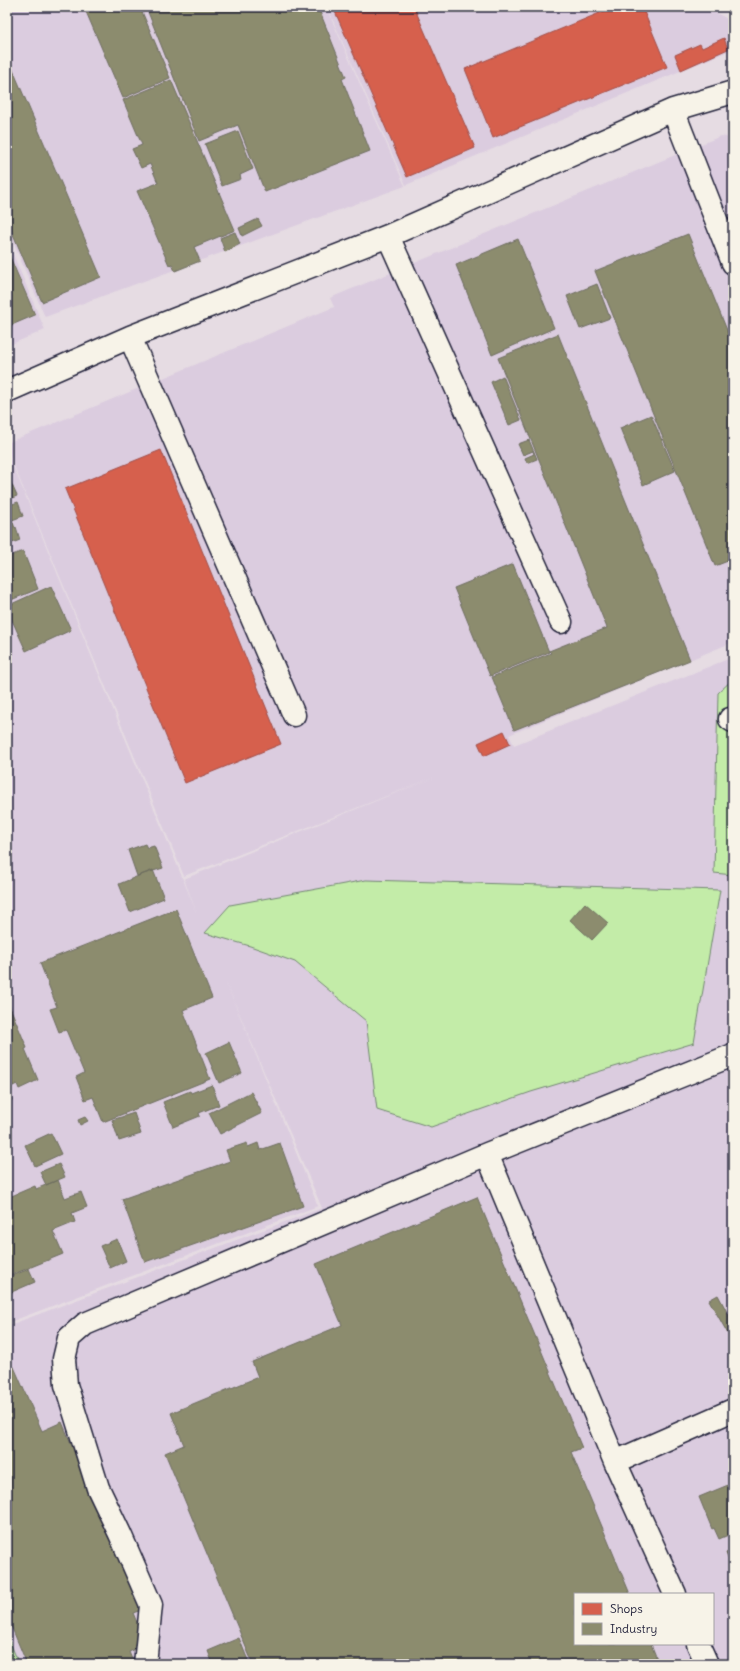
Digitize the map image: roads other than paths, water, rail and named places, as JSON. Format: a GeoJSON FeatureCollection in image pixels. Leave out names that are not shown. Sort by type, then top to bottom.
{"type":"FeatureCollection","features":[{"type":"Feature","properties":{"kind":"street"},"geometry":{"type":"LineString","coordinates":[[7,390],[130,337],[388,236],[673,110],[733,92]]}},
{"type":"Feature","properties":{"kind":"street"},"geometry":{"type":"LineString","coordinates":[[673,110],[733,263]]}},
{"type":"Feature","properties":{"kind":"street"},"geometry":{"type":"LineString","coordinates":[[388,236],[561,622]]}},
{"type":"Feature","properties":{"kind":"street"},"geometry":{"type":"LineString","coordinates":[[130,337],[294,715]]}},
{"type":"Feature","properties":{"kind":"street"},"geometry":{"type":"LineString","coordinates":[[145,1664],[151,1605],[98,1488],[66,1385],[64,1359],[69,1338],[85,1324],[487,1154],[733,1055]]}},
{"type":"Feature","properties":{"kind":"street"},"geometry":{"type":"LineString","coordinates":[[487,1154],[615,1462],[675,1593]]}},
{"type":"Feature","properties":{"kind":"street"},"geometry":{"type":"LineString","coordinates":[[615,1462],[733,1410]]}},
{"type":"Feature","properties":{"kind":"street"},"geometry":{"type":"LineString","coordinates":[[698,1645],[708,1664]]}}]}
